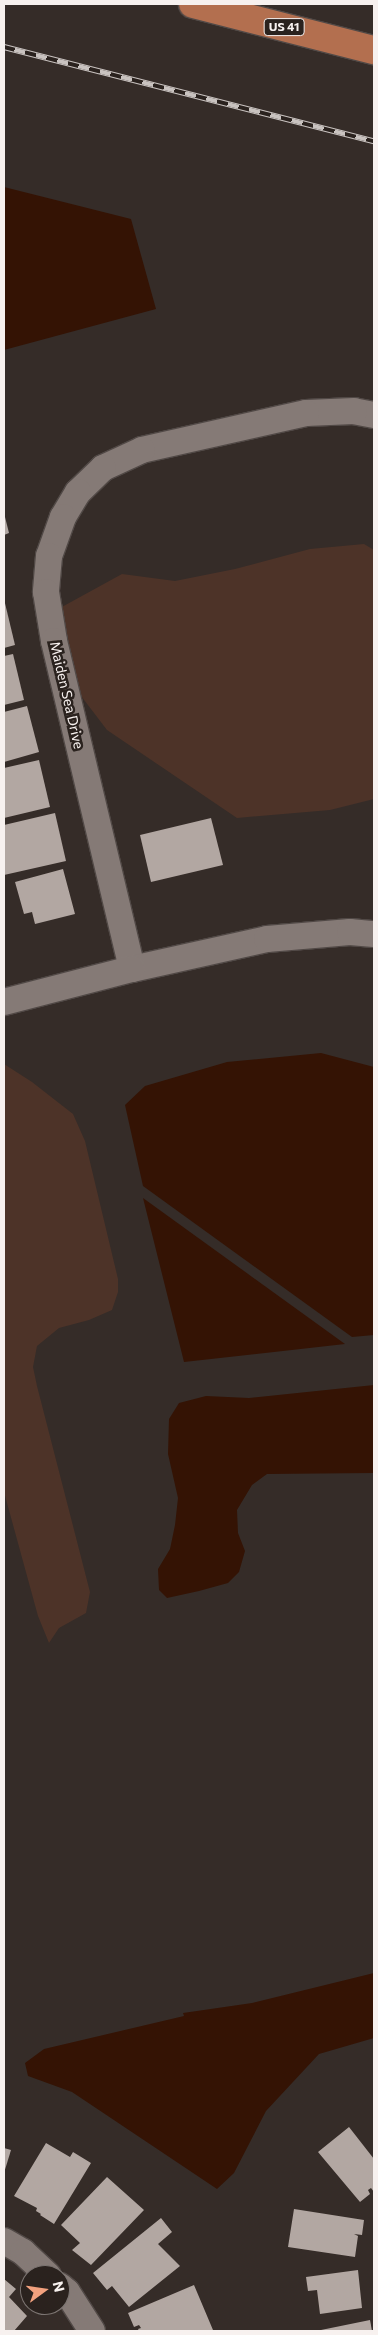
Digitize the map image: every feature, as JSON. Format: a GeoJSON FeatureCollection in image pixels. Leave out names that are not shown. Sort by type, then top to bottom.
{"type":"FeatureCollection","features":[{"type":"Feature","properties":{"kind":"main road","name":"US 41"},"geometry":{"type":"LineString","coordinates":[[193,4],[229,8],[374,50]]}},
{"type":"Feature","properties":{"kind":"street","name":"Maiden Sea Drive"},"geometry":{"type":"LineString","coordinates":[[132,969],[54,641],[46,592],[49,556],[63,516],[78,492],[103,468],[142,450],[306,413],[354,411],[374,415]]}},
{"type":"Feature","properties":{"kind":"street"},"geometry":{"type":"LineString","coordinates":[[4,1002],[132,969],[267,939],[350,932],[374,934]]}},
{"type":"Feature","properties":{"kind":"street"},"geometry":{"type":"LineString","coordinates":[[4,2241],[23,2252],[37,2265]]}},
{"type":"Feature","properties":{"kind":"street"},"geometry":{"type":"LineString","coordinates":[[70,2297],[92,2331]]}},
{"type":"Feature","properties":{"kind":"shaded area"},"geometry":{"type":"Polygon","coordinates":[[[4,187],[131,219],[156,309],[4,350],[4,187]]]}},
{"type":"Feature","properties":{"kind":"shaded area"},"geometry":{"type":"Polygon","coordinates":[[[364,544],[374,550],[374,799],[330,810],[237,818],[107,730],[78,692],[60,608],[122,574],[175,581],[235,569],[310,549],[364,544]]]}},
{"type":"Feature","properties":{"kind":"shaded area"},"geometry":{"type":"Polygon","coordinates":[[[321,1053],[374,1067],[374,1335],[352,1337],[143,1186],[125,1105],[145,1086],[227,1062],[321,1053]]]}},
{"type":"Feature","properties":{"kind":"shaded area"},"geometry":{"type":"Polygon","coordinates":[[[4,1064],[32,1082],[73,1114],[85,1141],[118,1279],[118,1292],[112,1310],[89,1320],[59,1328],[37,1346],[33,1367],[90,1592],[86,1613],[59,1628],[49,1643],[38,1616],[4,1492],[4,1064]]]}},
{"type":"Feature","properties":{"kind":"shaded area"},"geometry":{"type":"Polygon","coordinates":[[[143,1198],[345,1344],[184,1362],[143,1198]]]}},
{"type":"Feature","properties":{"kind":"shaded area"},"geometry":{"type":"Polygon","coordinates":[[[374,1385],[374,1473],[267,1474],[252,1485],[237,1510],[238,1533],[245,1551],[239,1572],[228,1583],[199,1591],[167,1598],[159,1590],[158,1569],[170,1549],[178,1498],[168,1454],[169,1419],[179,1403],[206,1396],[249,1398],[374,1385]]]}},
{"type":"Feature","properties":{"kind":"shaded area"},"geometry":{"type":"Polygon","coordinates":[[[374,1973],[374,2038],[319,2054],[266,2111],[234,2173],[217,2189],[72,2092],[28,2076],[25,2063],[44,2049],[184,2016],[183,2013],[252,2003],[374,1973]]]}},
{"type":"Feature","properties":{"kind":"building"},"geometry":{"type":"Polygon","coordinates":[[[4,513],[9,533],[4,535],[4,513]]]}},
{"type":"Feature","properties":{"kind":"building"},"geometry":{"type":"Polygon","coordinates":[[[4,599],[15,645],[4,648],[4,599]]]}},
{"type":"Feature","properties":{"kind":"building"},"geometry":{"type":"Polygon","coordinates":[[[13,654],[24,700],[4,705],[4,656],[13,654]]]}},
{"type":"Feature","properties":{"kind":"building"},"geometry":{"type":"Polygon","coordinates":[[[27,706],[39,752],[4,762],[4,712],[27,706]]]}},
{"type":"Feature","properties":{"kind":"building"},"geometry":{"type":"Polygon","coordinates":[[[39,760],[50,807],[4,818],[4,768],[39,760]]]}},
{"type":"Feature","properties":{"kind":"building"},"geometry":{"type":"Polygon","coordinates":[[[55,813],[66,861],[4,875],[4,825],[55,813]]]}},
{"type":"Feature","properties":{"kind":"building"},"geometry":{"type":"Polygon","coordinates":[[[211,818],[223,865],[151,882],[140,835],[211,818]]]}},
{"type":"Feature","properties":{"kind":"building"},"geometry":{"type":"Polygon","coordinates":[[[63,869],[75,914],[35,924],[32,912],[24,914],[15,882],[63,869]]]}},
{"type":"Feature","properties":{"kind":"building"},"geometry":{"type":"Polygon","coordinates":[[[349,2127],[374,2159],[374,2192],[371,2188],[368,2190],[370,2194],[360,2202],[318,2152],[349,2127]]]}},
{"type":"Feature","properties":{"kind":"building"},"geometry":{"type":"Polygon","coordinates":[[[46,2143],[70,2157],[73,2152],[91,2163],[54,2224],[40,2215],[36,2211],[37,2208],[14,2196],[46,2143]]]}},
{"type":"Feature","properties":{"kind":"building"},"geometry":{"type":"Polygon","coordinates":[[[4,2148],[11,2150],[4,2173],[4,2148]]]}},
{"type":"Feature","properties":{"kind":"building"},"geometry":{"type":"Polygon","coordinates":[[[107,2177],[144,2210],[91,2265],[72,2250],[80,2243],[61,2225],[107,2177]]]}},
{"type":"Feature","properties":{"kind":"building"},"geometry":{"type":"Polygon","coordinates":[[[294,2209],[364,2220],[362,2235],[354,2234],[358,2236],[355,2257],[288,2247],[294,2209]]]}},
{"type":"Feature","properties":{"kind":"building"},"geometry":{"type":"Polygon","coordinates":[[[161,2218],[172,2232],[158,2244],[180,2266],[129,2307],[112,2286],[107,2290],[93,2273],[161,2218]]]}},
{"type":"Feature","properties":{"kind":"building"},"geometry":{"type":"Polygon","coordinates":[[[358,2270],[362,2308],[320,2314],[317,2290],[308,2291],[306,2277],[358,2270]]]}},
{"type":"Feature","properties":{"kind":"building"},"geometry":{"type":"Polygon","coordinates":[[[4,2279],[16,2289],[9,2297],[20,2309],[20,2315],[27,2316],[14,2331],[4,2331],[4,2279]]]}},
{"type":"Feature","properties":{"kind":"building"},"geometry":{"type":"Polygon","coordinates":[[[194,2285],[213,2330],[139,2331],[138,2329],[141,2328],[139,2325],[134,2327],[128,2313],[194,2285]]]}},
{"type":"Feature","properties":{"kind":"building"},"geometry":{"type":"Polygon","coordinates":[[[370,2320],[372,2331],[321,2331],[321,2330],[370,2320]]]}},
{"type":"Feature","properties":{"kind":"railway"},"geometry":{"type":"LineString","coordinates":[[4,47],[374,141]]}}]}
